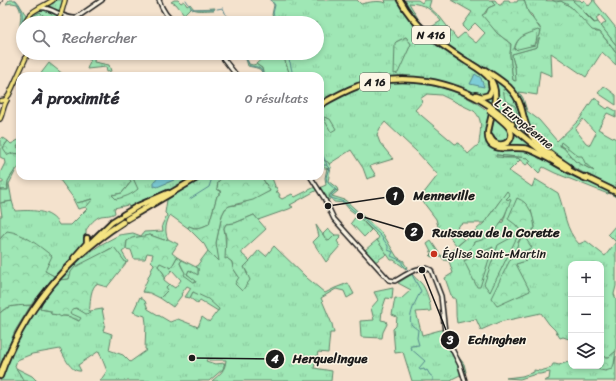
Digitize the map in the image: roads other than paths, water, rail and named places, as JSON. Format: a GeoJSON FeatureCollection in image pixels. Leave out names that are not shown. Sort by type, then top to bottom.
{"type":"FeatureCollection","features":[{"type":"Feature","properties":{"kind":"highway","name":"N 416"},"geometry":{"type":"LineString","coordinates":[[402,0],[405,10],[426,33],[466,60]]}},
{"type":"Feature","properties":{"kind":"highway","name":"N 416"},"geometry":{"type":"LineString","coordinates":[[402,0],[414,18],[425,30],[466,60]]}},
{"type":"Feature","properties":{"kind":"highway"},"geometry":{"type":"LineString","coordinates":[[415,80],[435,81],[479,96],[487,96],[492,89],[490,81],[466,60]]}},
{"type":"Feature","properties":{"kind":"highway"},"geometry":{"type":"LineString","coordinates":[[466,60],[486,72],[495,84],[497,98],[490,134],[493,142],[502,145],[508,141],[511,132],[499,115]]}},
{"type":"Feature","properties":{"kind":"highway"},"geometry":{"type":"LineString","coordinates":[[466,60],[486,75],[493,83],[495,88],[496,101],[488,135],[490,143],[499,148],[524,148],[544,152]]}},
{"type":"Feature","properties":{"kind":"highway"},"geometry":{"type":"LineString","coordinates":[[466,60],[499,79],[510,88],[518,100],[528,131],[544,152]]}},
{"type":"Feature","properties":{"kind":"highway","name":"A 16"},"geometry":{"type":"LineString","coordinates":[[324,103],[337,95],[355,87],[392,80],[415,80],[440,86],[468,96],[489,108]]}},
{"type":"Feature","properties":{"kind":"highway","name":"A 16"},"geometry":{"type":"LineString","coordinates":[[324,104],[343,94],[370,85],[391,81],[415,80]]}},
{"type":"Feature","properties":{"kind":"highway","name":"L'Européenne"},"geometry":{"type":"LineString","coordinates":[[415,80],[433,82],[452,87],[471,95],[499,115],[568,170],[616,191]]}},
{"type":"Feature","properties":{"kind":"highway","name":"L'Européenne"},"geometry":{"type":"LineString","coordinates":[[544,152],[569,167],[616,191]]}},
{"type":"Feature","properties":{"kind":"highway"},"geometry":{"type":"LineString","coordinates":[[0,373],[18,334],[34,306],[51,283],[68,265],[110,224],[121,216],[138,206],[192,180]]}},
{"type":"Feature","properties":{"kind":"highway"},"geometry":{"type":"LineString","coordinates":[[68,265],[125,221],[192,180]]}},
{"type":"Feature","properties":{"kind":"highway"},"geometry":{"type":"LineString","coordinates":[[165,203],[166,199],[193,180]]}},
{"type":"Feature","properties":{"kind":"highway"},"geometry":{"type":"LineString","coordinates":[[74,259],[87,243],[88,238]]}},
{"type":"Feature","properties":{"kind":"main road"},"geometry":{"type":"LineString","coordinates":[[28,16],[29,14],[53,0]]}},
{"type":"Feature","properties":{"kind":"main road"},"geometry":{"type":"LineString","coordinates":[[60,16],[65,0]]}},
{"type":"Feature","properties":{"kind":"main road"},"geometry":{"type":"LineString","coordinates":[[22,72],[26,60]]}},
{"type":"Feature","properties":{"kind":"main road"},"geometry":{"type":"LineString","coordinates":[[20,72],[26,60]]}},
{"type":"Feature","properties":{"kind":"main road"},"geometry":{"type":"LineString","coordinates":[[1,118],[2,108],[0,101],[6,99],[16,81]]}},
{"type":"Feature","properties":{"kind":"main road"},"geometry":{"type":"LineString","coordinates":[[2,108],[16,83]]}},
{"type":"Feature","properties":{"kind":"street"},"geometry":{"type":"LineString","coordinates":[[79,16],[102,0]]}},
{"type":"Feature","properties":{"kind":"street"},"geometry":{"type":"LineString","coordinates":[[159,0],[168,16]]}},
{"type":"Feature","properties":{"kind":"street"},"geometry":{"type":"LineString","coordinates":[[45,5],[50,10]]}},
{"type":"Feature","properties":{"kind":"street"},"geometry":{"type":"LineString","coordinates":[[39,8],[43,7],[64,16]]}},
{"type":"Feature","properties":{"kind":"street"},"geometry":{"type":"LineString","coordinates":[[225,60],[234,72]]}},
{"type":"Feature","properties":{"kind":"street"},"geometry":{"type":"LineString","coordinates":[[313,180],[324,198],[334,219],[388,279],[395,281],[410,272],[425,268],[430,269],[437,283],[441,296],[442,316],[446,335],[461,366],[465,381]]}},
{"type":"Feature","properties":{"kind":"water"},"geometry":{"type":"Polygon","coordinates":[[[475,74],[481,78],[484,87],[470,84],[475,74]]]}},
{"type":"Feature","properties":{"kind":"water"},"geometry":{"type":"Polygon","coordinates":[[[174,180],[157,187],[154,187],[154,181],[174,180]]]}},
{"type":"Feature","properties":{"kind":"waterway"},"geometry":{"type":"LineString","coordinates":[[15,0],[21,9],[22,16]]}},
{"type":"Feature","properties":{"kind":"waterway"},"geometry":{"type":"LineString","coordinates":[[186,0],[192,9],[214,9]]}},
{"type":"Feature","properties":{"kind":"waterway"},"geometry":{"type":"LineString","coordinates":[[271,0],[275,5],[273,13],[274,16]]}},
{"type":"Feature","properties":{"kind":"waterway"},"geometry":{"type":"LineString","coordinates":[[217,9],[223,8],[228,16]]}},
{"type":"Feature","properties":{"kind":"waterway"},"geometry":{"type":"LineString","coordinates":[[247,60],[250,66],[257,67],[261,69],[262,72]]}},
{"type":"Feature","properties":{"kind":"waterway"},"geometry":{"type":"LineString","coordinates":[[288,60],[290,62],[292,72]]}},
{"type":"Feature","properties":{"kind":"waterway"},"geometry":{"type":"LineString","coordinates":[[324,158],[327,165]]}},
{"type":"Feature","properties":{"kind":"waterway"},"geometry":{"type":"LineString","coordinates":[[324,165],[329,168],[326,177],[327,182],[336,190],[331,195],[331,198],[344,202],[360,216],[381,236],[388,246],[388,250],[393,252],[391,256],[402,261],[402,264],[409,271]]}},
{"type":"Feature","properties":{"kind":"waterway"},"geometry":{"type":"LineString","coordinates":[[190,199],[209,187],[211,180]]}},
{"type":"Feature","properties":{"kind":"waterway"},"geometry":{"type":"LineString","coordinates":[[411,273],[421,291],[413,307],[410,320],[411,324],[418,330],[417,338],[419,345],[411,346],[410,348],[425,361],[419,368],[420,370],[427,370],[433,377],[432,381]]}},
{"type":"Feature","properties":{"kind":"railway"},"geometry":{"type":"LineString","coordinates":[[0,5],[3,0]]}},
{"type":"Feature","properties":{"kind":"place","name":"Menneville"},"geometry":{"type":"Point","coordinates":[328,206]}},
{"type":"Feature","properties":{"kind":"place","name":"Ruisseau de la Corette"},"geometry":{"type":"Point","coordinates":[360,216]}},
{"type":"Feature","properties":{"kind":"place","name":"Église Saint-Martin"},"geometry":{"type":"Point","coordinates":[434,254]}},
{"type":"Feature","properties":{"kind":"place","name":"Echinghen"},"geometry":{"type":"Point","coordinates":[422,270]}},
{"type":"Feature","properties":{"kind":"place","name":"Herquelingue"},"geometry":{"type":"Point","coordinates":[192,358]}}]}
